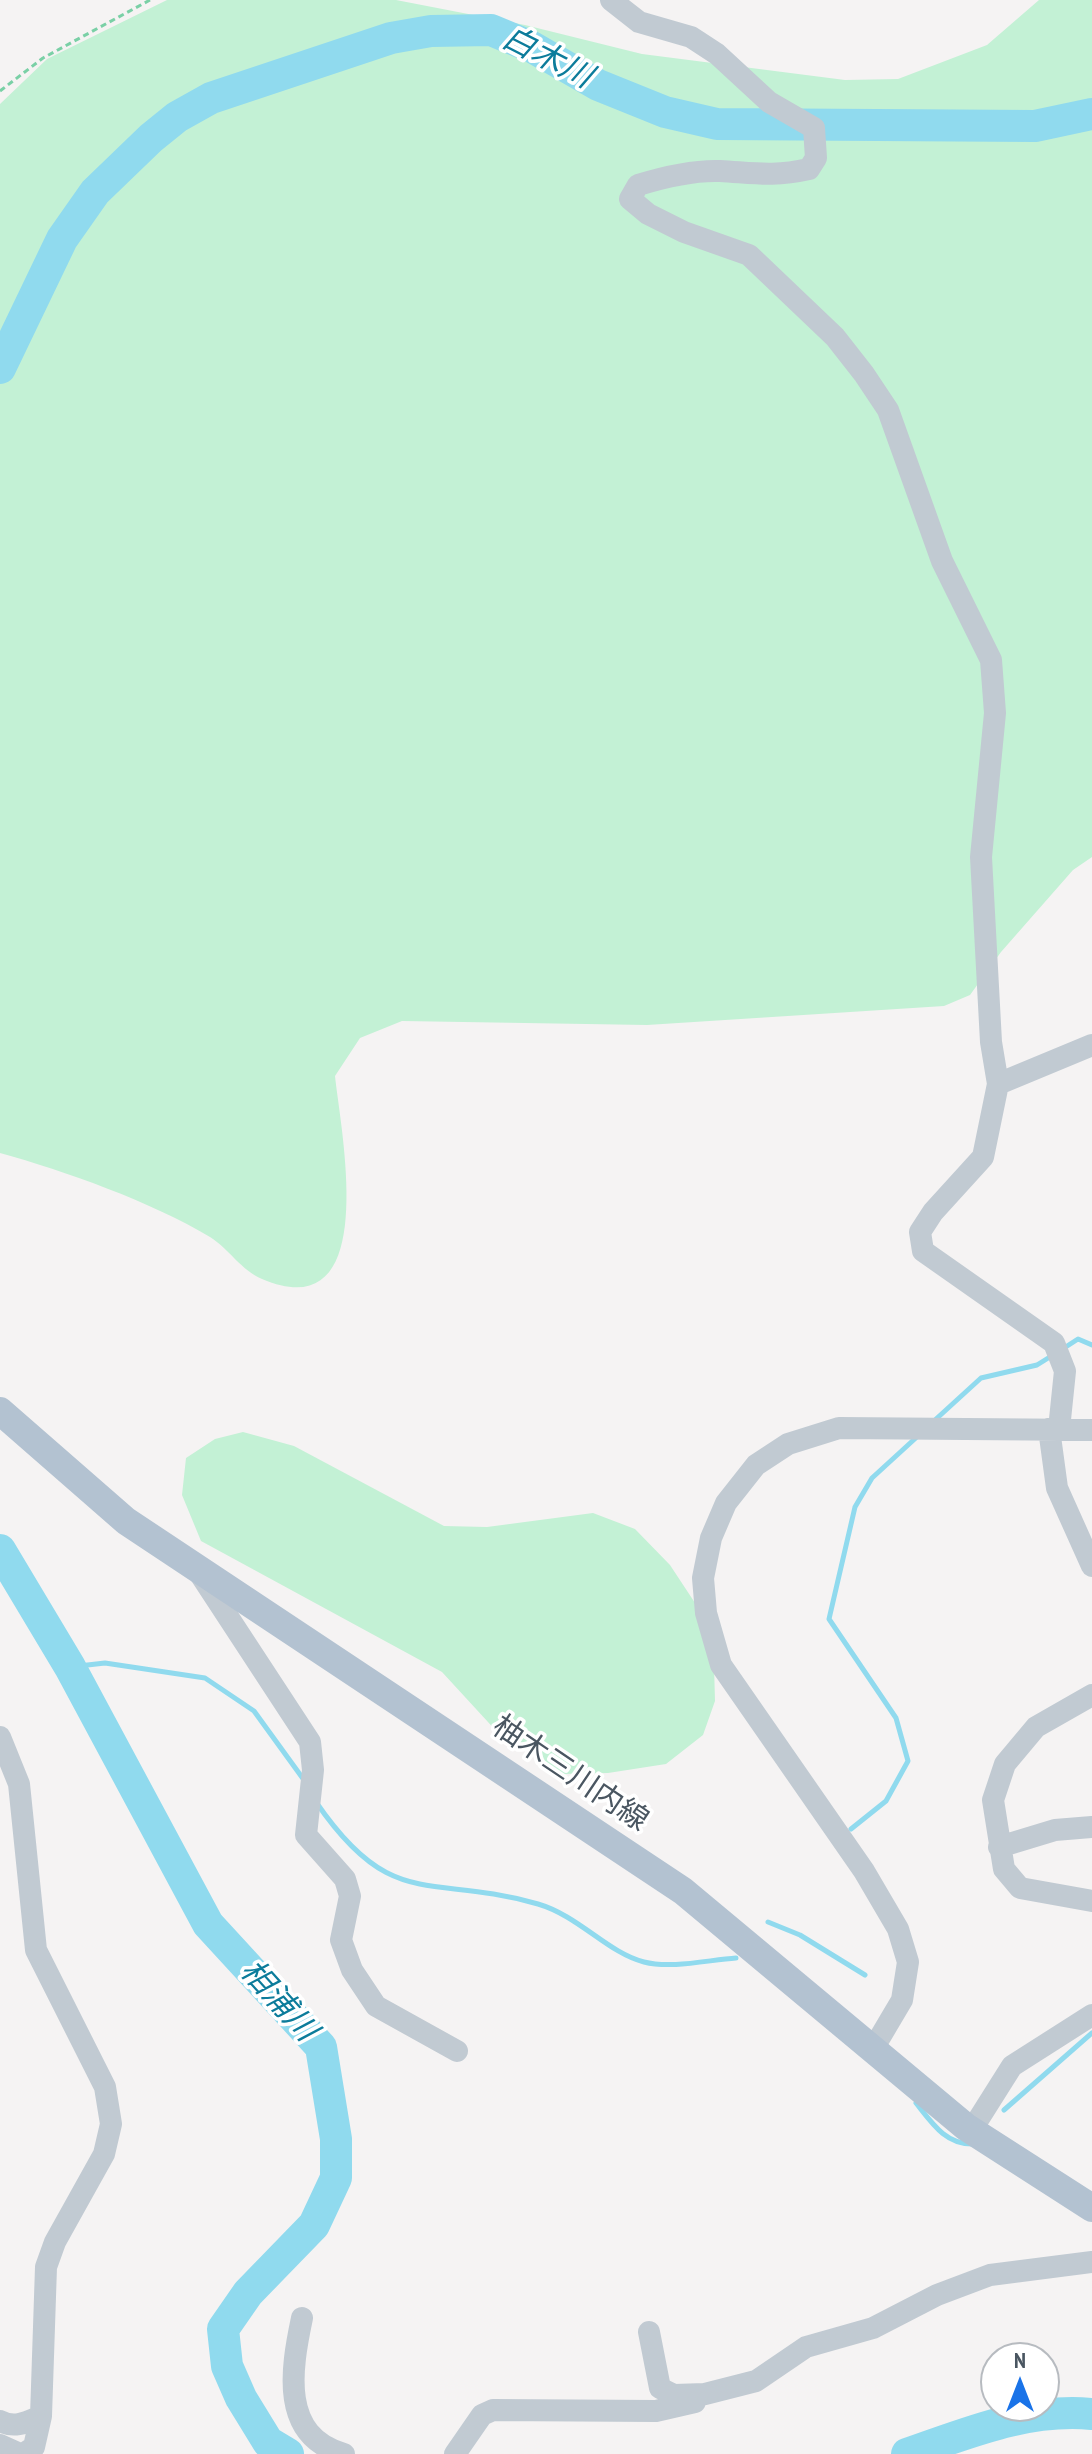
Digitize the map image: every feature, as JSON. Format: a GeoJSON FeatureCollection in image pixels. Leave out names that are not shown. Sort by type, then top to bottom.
{"type":"FeatureCollection","features":[{"type":"Feature","properties":{"kind":"main road","name":"柚木三川内線"},"geometry":{"type":"LineString","coordinates":[[0,1411],[126,1521],[683,1891],[971,2131],[1092,2208]]}},
{"type":"Feature","properties":{"kind":"street"},"geometry":{"type":"LineString","coordinates":[[611,0],[639,22],[691,37],[717,54],[769,102],[814,128],[816,158],[809,169],[776,177],[717,171],[669,176],[638,185],[630,199],[648,214],[684,232],[749,255],[835,337],[888,410],[942,561],[991,660],[995,713],[981,857],[991,1042],[998,1084],[983,1157],[933,1212],[920,1232],[923,1251],[1054,1343],[1065,1371],[1054,1429],[1057,1488],[1092,1566]]}},
{"type":"Feature","properties":{"kind":"street"},"geometry":{"type":"LineString","coordinates":[[998,1084],[1092,1045]]}},
{"type":"Feature","properties":{"kind":"street"},"geometry":{"type":"LineString","coordinates":[[873,2049],[902,2000],[908,1962],[898,1929],[864,1871],[721,1665],[706,1613],[703,1578],[711,1538],[726,1503],[756,1465],[788,1444],[839,1428],[1092,1430]]}},
{"type":"Feature","properties":{"kind":"street"},"geometry":{"type":"LineString","coordinates":[[195,1566],[310,1742],[313,1770],[306,1835],[345,1879],[350,1896],[341,1940],[352,1970],[376,2006],[457,2051]]}},
{"type":"Feature","properties":{"kind":"street"},"geometry":{"type":"LineString","coordinates":[[1092,1695],[1036,1727],[1005,1764],[993,1800],[1004,1869],[1020,1888],[1092,1901]]}},
{"type":"Feature","properties":{"kind":"street"},"geometry":{"type":"LineString","coordinates":[[0,1737],[19,1784],[36,1950],[105,2087],[111,2124],[104,2154],[55,2242],[46,2267],[41,2416],[31,2452],[0,2445]]}},
{"type":"Feature","properties":{"kind":"street"},"geometry":{"type":"LineString","coordinates":[[999,1847],[1055,1830],[1092,1827]]}},
{"type":"Feature","properties":{"kind":"street"},"geometry":{"type":"LineString","coordinates":[[971,2131],[1012,2066],[1092,2015]]}},
{"type":"Feature","properties":{"kind":"street"},"geometry":{"type":"LineString","coordinates":[[649,2332],[660,2388],[674,2395],[705,2394],[756,2381],[806,2347],[873,2328],[937,2295],[990,2275],[1092,2262]]}},
{"type":"Feature","properties":{"kind":"street"},"geometry":{"type":"LineString","coordinates":[[302,2318],[293,2361],[293,2388],[299,2414],[310,2436],[327,2449],[344,2454]]}},
{"type":"Feature","properties":{"kind":"street"},"geometry":{"type":"LineString","coordinates":[[455,2454],[482,2415],[493,2410],[656,2411],[688,2406],[705,2394]]}},
{"type":"Feature","properties":{"kind":"street"},"geometry":{"type":"LineString","coordinates":[[0,2421],[21,2425],[41,2416]]}},
{"type":"Feature","properties":{"kind":"path"},"geometry":{"type":"LineString","coordinates":[[0,91],[43,58],[150,0]]}},
{"type":"Feature","properties":{"kind":"green space"},"geometry":{"type":"Polygon","coordinates":[[[167,0],[396,0],[525,25],[642,54],[845,80],[898,79],[987,45],[1039,0],[1092,0],[1092,857],[1073,870],[1001,952],[970,995],[944,1006],[647,1025],[402,1021],[360,1038],[335,1076],[346,1179],[346,1218],[339,1252],[325,1277],[300,1287],[262,1279],[210,1237],[162,1212],[80,1178],[0,1153],[0,104],[47,59],[167,0]]]}},
{"type":"Feature","properties":{"kind":"green space"},"geometry":{"type":"Polygon","coordinates":[[[243,1432],[294,1446],[444,1526],[487,1527],[593,1513],[635,1529],[670,1565],[699,1609],[714,1665],[715,1701],[703,1735],[666,1764],[608,1773],[563,1774],[499,1734],[442,1672],[201,1541],[182,1495],[186,1458],[215,1439],[243,1432]]]}},
{"type":"Feature","properties":{"kind":"waterway","name":"白木川"},"geometry":{"type":"LineString","coordinates":[[0,368],[62,239],[95,192],[151,138],[177,117],[211,98],[391,38],[431,31],[491,30],[532,47],[598,85],[665,112],[717,124],[1035,126],[1092,114]]}},
{"type":"Feature","properties":{"kind":"waterway"},"geometry":{"type":"LineString","coordinates":[[1061,1350],[1078,1339],[1092,1345]]}},
{"type":"Feature","properties":{"kind":"waterway"},"geometry":{"type":"LineString","coordinates":[[935,1420],[981,1378],[1037,1365],[1053,1355]]}},
{"type":"Feature","properties":{"kind":"waterway"},"geometry":{"type":"LineString","coordinates":[[851,1829],[886,1801],[908,1761],[896,1718],[829,1619],[855,1507],[872,1478],[919,1435]]}},
{"type":"Feature","properties":{"kind":"waterway","name":"相浦川"},"geometry":{"type":"LineString","coordinates":[[0,1550],[70,1667],[208,1924],[321,2047],[336,2139],[336,2178],[314,2225],[248,2293],[223,2329],[227,2366],[241,2398],[268,2442],[288,2454]]}},
{"type":"Feature","properties":{"kind":"waterway"},"geometry":{"type":"LineString","coordinates":[[70,1667],[105,1663],[205,1678],[254,1711],[304,1780]]}},
{"type":"Feature","properties":{"kind":"waterway"},"geometry":{"type":"LineString","coordinates":[[316,1802],[343,1837],[368,1860],[391,1875],[415,1883],[501,1895],[538,1904],[567,1917],[618,1951],[644,1962],[678,1964],[736,1958]]}},
{"type":"Feature","properties":{"kind":"waterway"},"geometry":{"type":"LineString","coordinates":[[768,1922],[800,1935],[865,1975]]}},
{"type":"Feature","properties":{"kind":"waterway"},"geometry":{"type":"LineString","coordinates":[[1004,2110],[1092,2033]]}},
{"type":"Feature","properties":{"kind":"waterway"},"geometry":{"type":"LineString","coordinates":[[916,2103],[947,2136],[972,2144]]}},
{"type":"Feature","properties":{"kind":"waterway","name":"相浦川"},"geometry":{"type":"LineString","coordinates":[[907,2454],[1021,2418],[1092,2414]]}}]}
